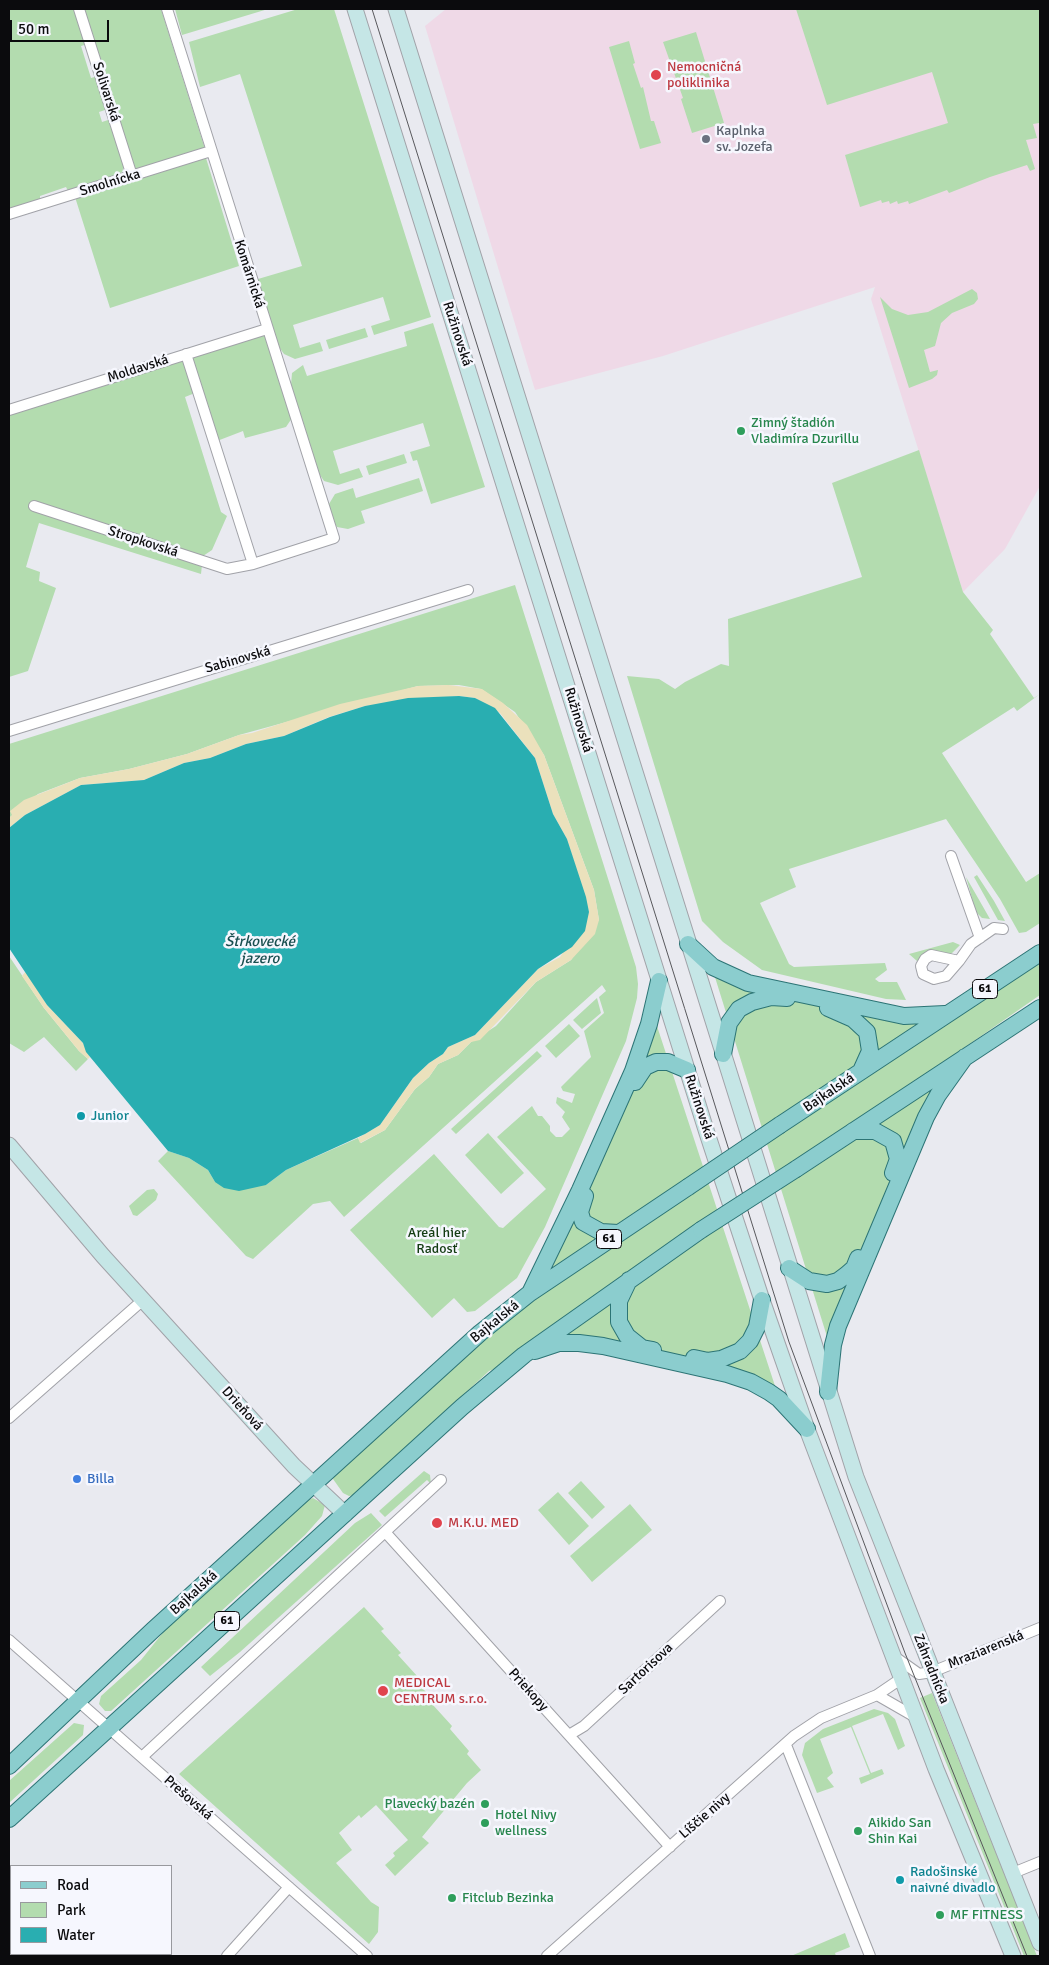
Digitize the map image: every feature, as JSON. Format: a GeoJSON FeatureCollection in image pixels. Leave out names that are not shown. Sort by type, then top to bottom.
{"type":"FeatureCollection","features":[{"type":"Feature","properties":{"kind":"main road"},"geometry":{"type":"LineString","coordinates":[[688,944],[713,967],[748,983],[904,1016],[947,1014]]}},
{"type":"Feature","properties":{"kind":"main road","name":"Bajkalská"},"geometry":{"type":"LineString","coordinates":[[9,1766],[312,1484],[480,1333],[530,1293],[1040,953]]}},
{"type":"Feature","properties":{"kind":"main road"},"geometry":{"type":"LineString","coordinates":[[530,1293],[580,1190],[633,1071],[649,1024],[659,981]]}},
{"type":"Feature","properties":{"kind":"main road"},"geometry":{"type":"LineString","coordinates":[[723,1054],[728,1023],[739,1009],[752,1002],[780,997],[832,1010],[859,1023],[867,1032],[870,1046],[868,1058],[860,1072]]}},
{"type":"Feature","properties":{"kind":"main road","name":"61"},"geometry":{"type":"LineString","coordinates":[[9,1819],[344,1514],[524,1355],[701,1230],[1040,1008]]}},
{"type":"Feature","properties":{"kind":"main road"},"geometry":{"type":"LineString","coordinates":[[828,1392],[833,1345],[838,1326],[926,1117],[938,1095],[965,1057]]}},
{"type":"Feature","properties":{"kind":"main road"},"geometry":{"type":"LineString","coordinates":[[618,1233],[601,1232],[583,1222],[580,1212],[585,1196],[640,1072],[648,1065],[662,1062],[673,1063],[687,1070]]}},
{"type":"Feature","properties":{"kind":"main road"},"geometry":{"type":"LineString","coordinates":[[789,1268],[809,1281],[821,1284],[838,1281],[854,1268],[898,1159],[896,1146],[886,1136],[874,1131],[853,1131]]}},
{"type":"Feature","properties":{"kind":"main road"},"geometry":{"type":"LineString","coordinates":[[629,1280],[619,1301],[618,1309],[619,1322],[627,1336],[642,1348],[708,1361],[734,1355],[745,1347],[757,1327],[762,1300]]}},
{"type":"Feature","properties":{"kind":"main road"},"geometry":{"type":"LineString","coordinates":[[524,1355],[559,1344],[579,1343],[603,1346],[727,1374],[751,1382],[774,1396],[808,1429]]}},
{"type":"Feature","properties":{"kind":"street","name":"Solivarská"},"geometry":{"type":"LineString","coordinates":[[79,9],[132,176]]}},
{"type":"Feature","properties":{"kind":"street","name":"Komárnická"},"geometry":{"type":"LineString","coordinates":[[167,9],[334,538]]}},
{"type":"Feature","properties":{"kind":"street","name":"Ružinovská"},"geometry":{"type":"LineString","coordinates":[[355,9],[687,1070],[762,1300],[808,1429]]}},
{"type":"Feature","properties":{"kind":"street"},"geometry":{"type":"LineString","coordinates":[[396,9],[828,1392]]}},
{"type":"Feature","properties":{"kind":"street","name":"Smolnícka"},"geometry":{"type":"LineString","coordinates":[[9,214],[211,151]]}},
{"type":"Feature","properties":{"kind":"street","name":"Moldavská"},"geometry":{"type":"LineString","coordinates":[[9,410],[267,329]]}},
{"type":"Feature","properties":{"kind":"street"},"geometry":{"type":"LineString","coordinates":[[186,354],[254,564]]}},
{"type":"Feature","properties":{"kind":"street","name":"Stropkovská"},"geometry":{"type":"LineString","coordinates":[[34,506],[227,569],[254,564],[334,538]]}},
{"type":"Feature","properties":{"kind":"street","name":"Sabinovská"},"geometry":{"type":"LineString","coordinates":[[9,729],[267,650],[292,645],[468,590]]}},
{"type":"Feature","properties":{"kind":"street"},"geometry":{"type":"LineString","coordinates":[[952,856],[980,938]]}},
{"type":"Feature","properties":{"kind":"street"},"geometry":{"type":"LineString","coordinates":[[959,961],[972,944],[980,938],[994,928],[1003,929]]}},
{"type":"Feature","properties":{"kind":"street","name":"Drieňová"},"geometry":{"type":"LineString","coordinates":[[9,1145],[143,1300],[312,1484],[344,1514]]}},
{"type":"Feature","properties":{"kind":"street"},"geometry":{"type":"LineString","coordinates":[[9,1418],[143,1300]]}},
{"type":"Feature","properties":{"kind":"street","name":"Záhradnícka"},"geometry":{"type":"LineString","coordinates":[[828,1392],[856,1477],[1040,1943]]}},
{"type":"Feature","properties":{"kind":"street","name":"Záhradnícka"},"geometry":{"type":"LineString","coordinates":[[808,1429],[917,1718],[1014,1956]]}},
{"type":"Feature","properties":{"kind":"street"},"geometry":{"type":"LineString","coordinates":[[142,1757],[386,1533],[389,1527],[441,1480]]}},
{"type":"Feature","properties":{"kind":"street","name":"Priekopy"},"geometry":{"type":"LineString","coordinates":[[386,1533],[670,1847]]}},
{"type":"Feature","properties":{"kind":"street","name":"Sartorisova"},"geometry":{"type":"LineString","coordinates":[[569,1735],[584,1726],[720,1601]]}},
{"type":"Feature","properties":{"kind":"street","name":"Mraziarenská"},"geometry":{"type":"LineString","coordinates":[[932,1672],[1040,1628]]}},
{"type":"Feature","properties":{"kind":"street","name":"Prešovská"},"geometry":{"type":"LineString","coordinates":[[9,1640],[367,1956]]}},
{"type":"Feature","properties":{"kind":"street"},"geometry":{"type":"LineString","coordinates":[[895,1657],[919,1674],[932,1672]]}},
{"type":"Feature","properties":{"kind":"street","name":"Líščie nivy"},"geometry":{"type":"LineString","coordinates":[[547,1956],[794,1736],[821,1718],[876,1695],[902,1678]]}},
{"type":"Feature","properties":{"kind":"street"},"geometry":{"type":"LineString","coordinates":[[876,1695],[917,1718]]}},
{"type":"Feature","properties":{"kind":"street"},"geometry":{"type":"LineString","coordinates":[[786,1745],[870,1956]]}},
{"type":"Feature","properties":{"kind":"street"},"geometry":{"type":"LineString","coordinates":[[1013,1874],[1040,1862]]}},
{"type":"Feature","properties":{"kind":"street"},"geometry":{"type":"LineString","coordinates":[[227,1956],[289,1887]]}},
{"type":"Feature","properties":{"kind":"shaded area"},"geometry":{"type":"Polygon","coordinates":[[[446,9],[1040,9],[1040,486],[1005,549],[963,592],[871,299],[875,287],[663,356],[535,390],[425,26],[446,9]]]}},
{"type":"Feature","properties":{"kind":"green space"},"geometry":{"type":"Polygon","coordinates":[[[9,9],[77,9],[88,44],[81,46],[91,78],[98,76],[108,109],[99,112],[102,122],[111,119],[125,164],[122,172],[115,177],[68,191],[66,187],[40,196],[40,200],[9,210],[9,9]]]}},
{"type":"Feature","properties":{"kind":"green space"},"geometry":{"type":"Polygon","coordinates":[[[83,9],[161,9],[205,149],[134,172],[83,9]]]}},
{"type":"Feature","properties":{"kind":"green space"},"geometry":{"type":"Polygon","coordinates":[[[175,9],[268,9],[182,35],[175,9]]]}},
{"type":"Feature","properties":{"kind":"green space"},"geometry":{"type":"Polygon","coordinates":[[[298,9],[334,9],[431,317],[374,335],[371,326],[390,320],[383,297],[293,325],[300,348],[320,342],[323,351],[295,359],[284,354],[279,347],[258,279],[302,266],[240,74],[200,87],[189,42],[298,9]]]}},
{"type":"Feature","properties":{"kind":"green space"},"geometry":{"type":"Polygon","coordinates":[[[796,9],[1040,9],[1040,127],[1039,123],[1033,124],[1037,138],[1026,140],[1035,169],[1030,171],[1027,165],[949,193],[947,190],[909,204],[908,201],[898,204],[897,201],[890,204],[889,201],[882,203],[881,200],[860,207],[845,155],[948,123],[932,72],[827,105],[796,9]]]}},
{"type":"Feature","properties":{"kind":"green space"},"geometry":{"type":"Polygon","coordinates":[[[696,32],[724,123],[692,133],[681,99],[683,98],[663,42],[696,32]]]}},
{"type":"Feature","properties":{"kind":"green space"},"geometry":{"type":"Polygon","coordinates":[[[629,41],[635,63],[633,64],[641,88],[643,87],[651,121],[654,121],[661,143],[640,149],[609,47],[629,41]]]}},
{"type":"Feature","properties":{"kind":"green space"},"geometry":{"type":"Polygon","coordinates":[[[206,158],[239,266],[110,308],[75,197],[206,158]]]}},
{"type":"Feature","properties":{"kind":"green space"},"geometry":{"type":"Polygon","coordinates":[[[972,289],[977,293],[978,299],[974,304],[952,313],[941,323],[935,346],[924,350],[930,372],[938,370],[937,375],[932,379],[909,388],[880,297],[892,309],[908,315],[928,312],[972,289]]]}},
{"type":"Feature","properties":{"kind":"green space"},"geometry":{"type":"Polygon","coordinates":[[[433,323],[485,487],[431,504],[417,460],[413,461],[410,452],[430,446],[423,423],[333,451],[340,474],[359,468],[363,477],[338,485],[324,481],[318,472],[291,385],[292,373],[303,365],[307,376],[407,346],[404,332],[433,323]]]}},
{"type":"Feature","properties":{"kind":"green space"},"geometry":{"type":"Polygon","coordinates":[[[365,328],[368,337],[329,349],[326,340],[365,328]]]}},
{"type":"Feature","properties":{"kind":"green space"},"geometry":{"type":"Polygon","coordinates":[[[265,332],[292,418],[286,427],[245,438],[243,431],[217,441],[189,357],[265,332]]]}},
{"type":"Feature","properties":{"kind":"green space"},"geometry":{"type":"Polygon","coordinates":[[[183,357],[195,393],[185,397],[221,512],[227,516],[212,550],[203,556],[201,574],[39,523],[26,567],[40,572],[39,581],[56,588],[28,671],[9,677],[9,413],[183,357]]]}},
{"type":"Feature","properties":{"kind":"green space"},"geometry":{"type":"Polygon","coordinates":[[[919,450],[963,592],[993,630],[990,634],[1034,698],[1040,694],[1017,711],[1014,707],[942,753],[1026,882],[1040,873],[1040,923],[1026,932],[1019,933],[1000,899],[946,819],[789,869],[796,887],[760,903],[789,964],[794,967],[885,963],[887,970],[875,979],[879,982],[897,982],[906,1000],[886,999],[762,970],[723,942],[702,921],[627,676],[659,679],[675,689],[721,664],[729,666],[728,619],[862,577],[832,483],[919,450]]]}},
{"type":"Feature","properties":{"kind":"green space"},"geometry":{"type":"Polygon","coordinates":[[[404,454],[407,463],[369,475],[366,466],[404,454]]]}},
{"type":"Feature","properties":{"kind":"green space"},"geometry":{"type":"Polygon","coordinates":[[[419,478],[423,491],[361,511],[365,523],[348,529],[337,527],[330,517],[329,504],[335,494],[353,488],[356,498],[419,478]]]}},
{"type":"Feature","properties":{"kind":"green space","name":"Areál hier Radosť"},"geometry":{"type":"Polygon","coordinates":[[[515,585],[636,967],[637,998],[626,1041],[545,1227],[517,1278],[475,1311],[467,1312],[454,1298],[432,1318],[350,1230],[434,1154],[499,1227],[503,1228],[546,1189],[497,1137],[532,1106],[538,1116],[542,1116],[550,1126],[550,1131],[556,1137],[562,1137],[570,1129],[562,1117],[565,1112],[556,1103],[557,1097],[572,1103],[575,1094],[563,1091],[561,1087],[591,1057],[584,1031],[604,1013],[599,997],[606,991],[602,985],[344,1217],[330,1201],[313,1204],[253,1259],[246,1256],[158,1161],[168,1151],[189,1158],[208,1170],[215,1182],[266,1185],[286,1170],[358,1138],[361,1143],[385,1130],[415,1089],[429,1077],[438,1064],[458,1055],[471,1042],[496,1026],[536,982],[571,960],[599,920],[594,890],[544,755],[515,712],[481,689],[459,685],[418,686],[239,735],[187,754],[129,769],[80,778],[38,794],[9,818],[9,744],[515,585]]]}},
{"type":"Feature","properties":{"kind":"green space"},"geometry":{"type":"Polygon","coordinates":[[[977,875],[1005,921],[998,920],[974,877],[977,875]]]}},
{"type":"Feature","properties":{"kind":"green space"},"geometry":{"type":"Polygon","coordinates":[[[966,877],[990,919],[982,918],[976,912],[966,877]]]}},
{"type":"Feature","properties":{"kind":"green space"},"geometry":{"type":"Polygon","coordinates":[[[953,942],[960,945],[951,954],[929,952],[917,961],[909,954],[953,942]]]}},
{"type":"Feature","properties":{"kind":"green space"},"geometry":{"type":"Polygon","coordinates":[[[9,956],[44,1008],[79,1051],[88,1059],[76,1071],[44,1037],[24,1052],[9,1043],[9,956]]]}},
{"type":"Feature","properties":{"kind":"green space"},"geometry":{"type":"Polygon","coordinates":[[[1040,962],[1040,995],[948,1059],[829,1343],[714,974],[943,1027],[1040,962]]]}},
{"type":"Feature","properties":{"kind":"green space"},"geometry":{"type":"Polygon","coordinates":[[[597,998],[601,1013],[582,1029],[573,1020],[597,998]]]}},
{"type":"Feature","properties":{"kind":"green space"},"geometry":{"type":"Polygon","coordinates":[[[655,1020],[777,1392],[569,1339],[489,1371],[355,1495],[349,1496],[343,1493],[333,1479],[335,1474],[492,1332],[543,1294],[572,1214],[655,1020]]]}},
{"type":"Feature","properties":{"kind":"green space"},"geometry":{"type":"Polygon","coordinates":[[[569,1024],[580,1036],[556,1058],[545,1046],[569,1024]]]}},
{"type":"Feature","properties":{"kind":"green space"},"geometry":{"type":"Polygon","coordinates":[[[537,1051],[542,1056],[456,1134],[451,1129],[537,1051]]]}},
{"type":"Feature","properties":{"kind":"green space"},"geometry":{"type":"Polygon","coordinates":[[[488,1133],[524,1173],[501,1194],[465,1155],[488,1133]]]}},
{"type":"Feature","properties":{"kind":"green space"},"geometry":{"type":"Polygon","coordinates":[[[154,1189],[158,1194],[156,1200],[137,1216],[133,1215],[129,1206],[147,1190],[154,1189]]]}},
{"type":"Feature","properties":{"kind":"green space"},"geometry":{"type":"Polygon","coordinates":[[[424,1471],[430,1475],[431,1484],[427,1480],[385,1517],[379,1511],[424,1471]]]}},
{"type":"Feature","properties":{"kind":"green space"},"geometry":{"type":"Polygon","coordinates":[[[581,1481],[605,1507],[592,1519],[568,1493],[581,1481]]]}},
{"type":"Feature","properties":{"kind":"green space"},"geometry":{"type":"Polygon","coordinates":[[[558,1492],[589,1526],[569,1545],[538,1510],[558,1492]]]}},
{"type":"Feature","properties":{"kind":"green space"},"geometry":{"type":"Polygon","coordinates":[[[313,1498],[325,1505],[322,1516],[305,1535],[111,1711],[105,1711],[99,1704],[101,1696],[141,1660],[165,1630],[308,1500],[313,1498]]]}},
{"type":"Feature","properties":{"kind":"green space"},"geometry":{"type":"Polygon","coordinates":[[[630,1504],[652,1530],[592,1582],[570,1556],[630,1504]]]}},
{"type":"Feature","properties":{"kind":"green space"},"geometry":{"type":"Polygon","coordinates":[[[371,1513],[382,1525],[240,1652],[210,1676],[201,1667],[355,1523],[371,1513]]]}},
{"type":"Feature","properties":{"kind":"green space"},"geometry":{"type":"Polygon","coordinates":[[[364,1607],[384,1629],[381,1631],[401,1653],[398,1655],[418,1677],[415,1680],[435,1702],[433,1705],[452,1726],[450,1729],[469,1751],[467,1754],[481,1770],[467,1783],[422,1837],[429,1843],[395,1876],[385,1865],[395,1856],[393,1853],[408,1840],[376,1805],[361,1818],[359,1815],[339,1833],[352,1850],[336,1863],[371,1902],[379,1907],[378,1932],[369,1944],[179,1774],[364,1607]]]}},
{"type":"Feature","properties":{"kind":"green space"},"geometry":{"type":"Polygon","coordinates":[[[932,1693],[1037,1956],[1024,1956],[920,1698],[932,1693]]]}},
{"type":"Feature","properties":{"kind":"green space"},"geometry":{"type":"Polygon","coordinates":[[[874,1709],[888,1713],[895,1719],[905,1746],[898,1750],[883,1714],[852,1726],[871,1773],[882,1769],[884,1774],[861,1784],[859,1778],[870,1774],[851,1727],[820,1739],[833,1773],[827,1778],[834,1787],[817,1793],[802,1755],[805,1743],[823,1729],[874,1709]]]}},
{"type":"Feature","properties":{"kind":"green space"},"geometry":{"type":"Polygon","coordinates":[[[74,1723],[84,1725],[83,1735],[9,1803],[9,1781],[74,1723]]]}},
{"type":"Feature","properties":{"kind":"green space"},"geometry":{"type":"Polygon","coordinates":[[[845,1933],[850,1947],[835,1953],[836,1956],[791,1956],[845,1933]]]}},
{"type":"Feature","properties":{"kind":"sand"},"geometry":{"type":"Polygon","coordinates":[[[448,685],[482,689],[503,703],[527,725],[544,755],[594,890],[599,920],[595,934],[571,960],[536,982],[480,1040],[471,1042],[458,1055],[438,1064],[429,1077],[415,1089],[385,1130],[360,1143],[358,1138],[380,1125],[413,1078],[429,1063],[443,1054],[448,1047],[475,1035],[538,969],[560,957],[589,912],[567,839],[553,814],[535,758],[500,713],[475,698],[459,696],[365,706],[329,717],[284,736],[246,744],[210,758],[184,763],[144,780],[81,785],[25,815],[9,828],[9,818],[12,815],[10,811],[24,800],[80,778],[129,769],[187,754],[239,735],[252,733],[340,704],[418,686],[448,685]]]}},
{"type":"Feature","properties":{"kind":"sand"},"geometry":{"type":"Polygon","coordinates":[[[26,971],[47,1005],[83,1043],[90,1057],[88,1059],[79,1051],[44,1008],[22,976],[26,971]]]}},
{"type":"Feature","properties":{"kind":"water","name":"Štrkovecké jazero"},"geometry":{"type":"Polygon","coordinates":[[[459,696],[475,698],[495,708],[535,758],[553,814],[567,839],[586,897],[589,912],[585,931],[572,947],[538,969],[475,1035],[448,1047],[443,1054],[429,1063],[413,1078],[380,1125],[365,1134],[286,1170],[266,1185],[239,1191],[224,1188],[215,1182],[208,1170],[189,1158],[168,1151],[86,1052],[83,1043],[47,1005],[9,948],[9,828],[25,815],[81,785],[144,780],[184,763],[210,758],[246,744],[284,736],[330,717],[365,706],[408,698],[459,696]]]}},
{"type":"Feature","properties":{"kind":"tram line"},"geometry":{"type":"LineString","coordinates":[[372,9],[789,1342],[905,1653],[1027,1956]]}},
{"type":"Feature","properties":{"kind":"place","name":"Nemocničná poliklinika"},"geometry":{"type":"Point","coordinates":[656,75]}},
{"type":"Feature","properties":{"kind":"place","name":"Kaplnka sv. Jozefa"},"geometry":{"type":"Point","coordinates":[706,139]}},
{"type":"Feature","properties":{"kind":"place","name":"Zimný štadión Vladimíra Dzurillu"},"geometry":{"type":"Point","coordinates":[741,431]}},
{"type":"Feature","properties":{"kind":"place","name":"Junior"},"geometry":{"type":"Point","coordinates":[81,1116]}},
{"type":"Feature","properties":{"kind":"place","name":"Billa"},"geometry":{"type":"Point","coordinates":[77,1479]}},
{"type":"Feature","properties":{"kind":"place","name":"M.K.U. MED"},"geometry":{"type":"Point","coordinates":[437,1523]}},
{"type":"Feature","properties":{"kind":"place","name":"MEDICAL CENTRUM s.r.o."},"geometry":{"type":"Point","coordinates":[383,1691]}},
{"type":"Feature","properties":{"kind":"place","name":"Plavecký bazén"},"geometry":{"type":"Point","coordinates":[485,1804]}},
{"type":"Feature","properties":{"kind":"place","name":"Hotel Nivy wellness"},"geometry":{"type":"Point","coordinates":[485,1823]}},
{"type":"Feature","properties":{"kind":"place","name":"Aikido San Shin Kai"},"geometry":{"type":"Point","coordinates":[858,1831]}},
{"type":"Feature","properties":{"kind":"place","name":"Radošinské naivné divadlo"},"geometry":{"type":"Point","coordinates":[900,1880]}},
{"type":"Feature","properties":{"kind":"place","name":"Fitclub Bezinka"},"geometry":{"type":"Point","coordinates":[452,1898]}},
{"type":"Feature","properties":{"kind":"place","name":"MF FITNESS"},"geometry":{"type":"Point","coordinates":[940,1915]}}]}
